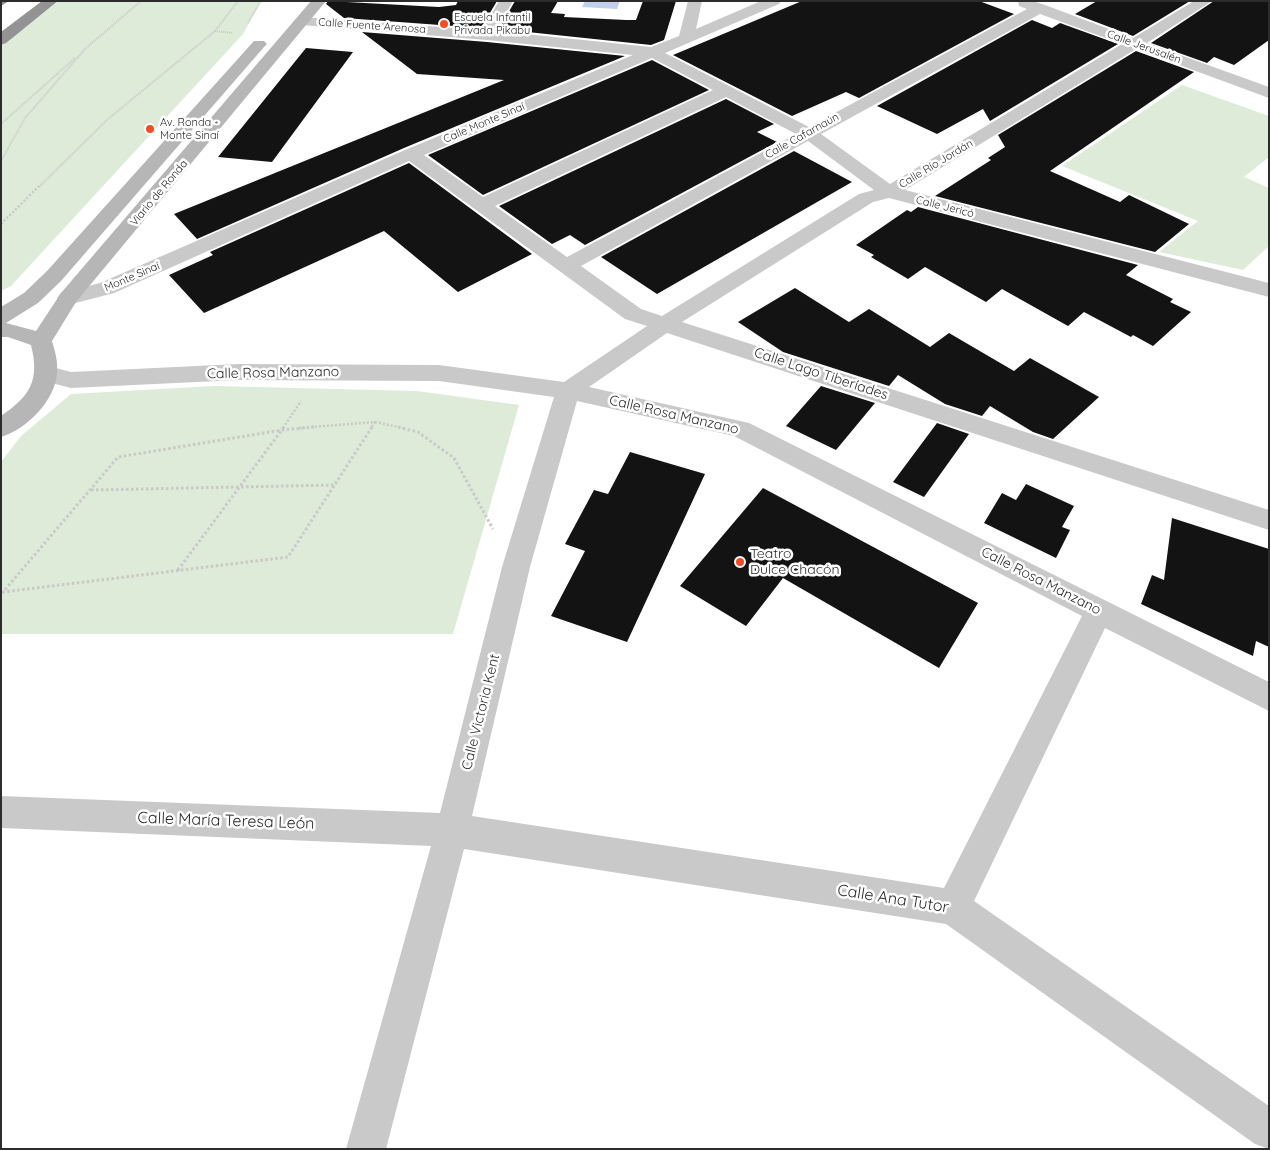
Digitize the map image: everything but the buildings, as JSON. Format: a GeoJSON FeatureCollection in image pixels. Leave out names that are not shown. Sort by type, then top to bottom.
{"type":"FeatureCollection","features":[{"type":"Feature","properties":{"kind":"highway"},"geometry":{"type":"LineString","coordinates":[[1,40],[50,1]]}},
{"type":"Feature","properties":{"kind":"main road","name":"Viario de Ronda"},"geometry":{"type":"LineString","coordinates":[[40,341],[68,298],[319,1]]}},
{"type":"Feature","properties":{"kind":"main road","name":"Viario de Ronda"},"geometry":{"type":"LineString","coordinates":[[1,317],[31,298],[54,276],[272,29]]}},
{"type":"Feature","properties":{"kind":"main road"},"geometry":{"type":"LineString","coordinates":[[1,330],[10,330],[40,341],[46,358],[48,374],[38,397],[18,417],[1,428]]}},
{"type":"Feature","properties":{"kind":"street"},"geometry":{"type":"LineString","coordinates":[[487,35],[506,1]]}},
{"type":"Feature","properties":{"kind":"street"},"geometry":{"type":"LineString","coordinates":[[686,37],[695,1]]}},
{"type":"Feature","properties":{"kind":"street","name":"Calle Monte Sinaí"},"geometry":{"type":"LineString","coordinates":[[195,250],[412,154],[774,1]]}},
{"type":"Feature","properties":{"kind":"street","name":"Calle Jerusalén"},"geometry":{"type":"LineString","coordinates":[[1018,1],[1269,93]]}},
{"type":"Feature","properties":{"kind":"street","name":"Calle Río Jordán"},"geometry":{"type":"LineString","coordinates":[[666,323],[866,198],[889,192],[1205,1]]}},
{"type":"Feature","properties":{"kind":"street","name":"Calle Cafarnaún"},"geometry":{"type":"LineString","coordinates":[[566,266],[1040,8]]}},
{"type":"Feature","properties":{"kind":"street","name":"Calle Fuente Arenosa"},"geometry":{"type":"LineString","coordinates":[[302,21],[487,35],[652,52]]}},
{"type":"Feature","properties":{"kind":"street","name":"Calle Jericó"},"geometry":{"type":"LineString","coordinates":[[652,52],[808,133],[889,192],[1269,290]]}},
{"type":"Feature","properties":{"kind":"street"},"geometry":{"type":"LineString","coordinates":[[482,205],[727,90]]}},
{"type":"Feature","properties":{"kind":"street","name":"Calle Lago Tiberíades"},"geometry":{"type":"LineString","coordinates":[[412,154],[633,314],[666,323],[1269,520]]}},
{"type":"Feature","properties":{"kind":"street","name":"Monte Sinaí"},"geometry":{"type":"LineString","coordinates":[[68,298],[108,288],[195,250]]}},
{"type":"Feature","properties":{"kind":"street"},"geometry":{"type":"LineString","coordinates":[[568,391],[666,323]]}},
{"type":"Feature","properties":{"kind":"street","name":"Calle Rosa Manzano"},"geometry":{"type":"LineString","coordinates":[[48,374],[71,380],[239,372],[439,374],[568,391],[740,429],[1269,697]]}},
{"type":"Feature","properties":{"kind":"street","name":"Calle Victoria Kent"},"geometry":{"type":"LineString","coordinates":[[366,1149],[452,830],[516,567],[568,391]]}},
{"type":"Feature","properties":{"kind":"street"},"geometry":{"type":"LineString","coordinates":[[953,907],[1100,610]]}},
{"type":"Feature","properties":{"kind":"street","name":"Calle María Teresa León"},"geometry":{"type":"LineString","coordinates":[[1,812],[452,830]]}},
{"type":"Feature","properties":{"kind":"street","name":"Calle Ana Tutor"},"geometry":{"type":"LineString","coordinates":[[452,830],[953,907],[1269,1130]]}},
{"type":"Feature","properties":{"kind":"path"},"geometry":{"type":"LineString","coordinates":[[1,124],[141,1]]}},
{"type":"Feature","properties":{"kind":"path"},"geometry":{"type":"LineString","coordinates":[[1,224],[108,119],[215,31],[238,1]]}},
{"type":"Feature","properties":{"kind":"path"},"geometry":{"type":"LineString","coordinates":[[1,161],[25,118],[86,49]]}},
{"type":"Feature","properties":{"kind":"path"},"geometry":{"type":"LineString","coordinates":[[177,570],[282,430],[320,372]]}},
{"type":"Feature","properties":{"kind":"path"},"geometry":{"type":"LineString","coordinates":[[2,592],[288,557],[336,486],[375,422]]}},
{"type":"Feature","properties":{"kind":"path"},"geometry":{"type":"LineString","coordinates":[[2,592],[118,457],[282,430],[375,422],[418,432],[454,458],[477,503],[516,567]]}},
{"type":"Feature","properties":{"kind":"path"},"geometry":{"type":"LineString","coordinates":[[90,490],[336,486]]}},
{"type":"Feature","properties":{"kind":"green space"},"geometry":{"type":"Polygon","coordinates":[[[59,1],[261,1],[243,34],[11,286],[1,291],[1,46],[59,1]]]}},
{"type":"Feature","properties":{"kind":"green space"},"geometry":{"type":"Polygon","coordinates":[[[1182,85],[1269,116],[1269,157],[1244,177],[1269,188],[1269,246],[1243,270],[1159,252],[1198,221],[1062,166],[1182,85]]]}},
{"type":"Feature","properties":{"kind":"green space"},"geometry":{"type":"Polygon","coordinates":[[[214,386],[417,391],[519,405],[453,634],[1,634],[1,462],[21,436],[71,394],[214,386]]]}},
{"type":"Feature","properties":{"kind":"water"},"geometry":{"type":"Polygon","coordinates":[[[585,1],[620,1],[617,9],[582,7],[585,1]]]}},
{"type":"Feature","properties":{"kind":"place","name":"Escuela Infantil Privada Pikabu"},"geometry":{"type":"Point","coordinates":[444,24]}},
{"type":"Feature","properties":{"kind":"place","name":"Av. Ronda - Monte Sinaí"},"geometry":{"type":"Point","coordinates":[150,129]}},
{"type":"Feature","properties":{"kind":"place","name":"Teatro Dulce Chacón"},"geometry":{"type":"Point","coordinates":[740,562]}}]}
